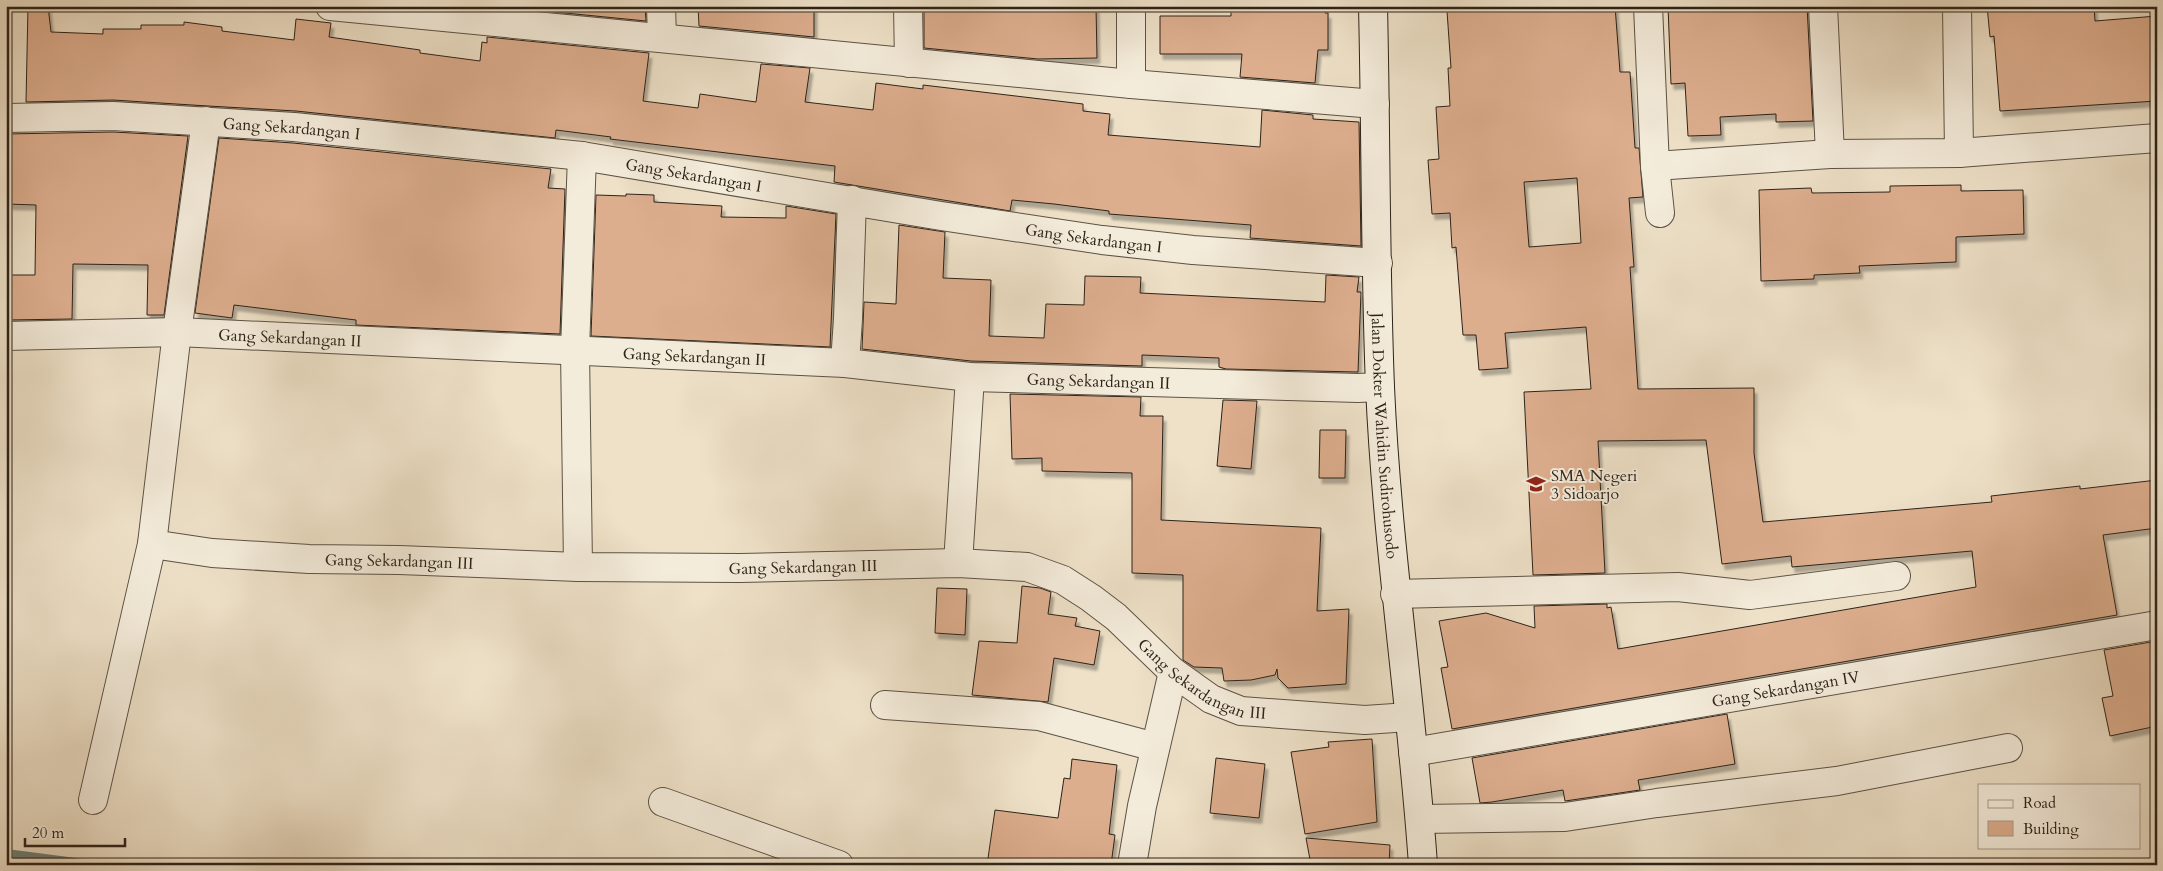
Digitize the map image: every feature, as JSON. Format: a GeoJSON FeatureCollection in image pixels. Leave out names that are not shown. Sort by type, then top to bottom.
{"type":"FeatureCollection","features":[{"type":"Feature","properties":{"kind":"street"},"geometry":{"type":"LineString","coordinates":[[330,6],[453,13],[662,37],[1131,84],[1375,104]]}},
{"type":"Feature","properties":{"kind":"street"},"geometry":{"type":"LineString","coordinates":[[661,6],[662,37]]}},
{"type":"Feature","properties":{"kind":"street"},"geometry":{"type":"LineString","coordinates":[[908,6],[909,62]]}},
{"type":"Feature","properties":{"kind":"street"},"geometry":{"type":"LineString","coordinates":[[1131,6],[1131,84]]}},
{"type":"Feature","properties":{"kind":"street","name":"Jalan Dokter Wahidin Sudirohusodo"},"geometry":{"type":"LineString","coordinates":[[1373,6],[1380,387],[1396,594],[1420,819],[1423,865]]}},
{"type":"Feature","properties":{"kind":"street"},"geometry":{"type":"LineString","coordinates":[[1648,6],[1655,166],[1660,213]]}},
{"type":"Feature","properties":{"kind":"street"},"geometry":{"type":"LineString","coordinates":[[1823,6],[1830,154]]}},
{"type":"Feature","properties":{"kind":"street"},"geometry":{"type":"LineString","coordinates":[[1957,6],[1959,153]]}},
{"type":"Feature","properties":{"kind":"street","name":"Gang Sekardangan I"},"geometry":{"type":"LineString","coordinates":[[6,118],[113,116],[294,127],[582,156],[941,216],[1112,241],[1193,250],[1378,263]]}},
{"type":"Feature","properties":{"kind":"street"},"geometry":{"type":"LineString","coordinates":[[93,800],[152,544],[177,332],[206,122]]}},
{"type":"Feature","properties":{"kind":"street"},"geometry":{"type":"LineString","coordinates":[[1655,166],[1830,154],[1959,153],[2157,138]]}},
{"type":"Feature","properties":{"kind":"street"},"geometry":{"type":"LineString","coordinates":[[578,567],[575,350],[582,156]]}},
{"type":"Feature","properties":{"kind":"street"},"geometry":{"type":"LineString","coordinates":[[845,363],[852,200]]}},
{"type":"Feature","properties":{"kind":"street","name":"Gang Sekardangan II"},"geometry":{"type":"LineString","coordinates":[[6,336],[177,332],[845,363],[970,377],[1358,388],[1380,387]]}},
{"type":"Feature","properties":{"kind":"street"},"geometry":{"type":"LineString","coordinates":[[958,563],[970,377]]}},
{"type":"Feature","properties":{"kind":"street","name":"Gang Sekardangan III"},"geometry":{"type":"LineString","coordinates":[[152,544],[212,553],[309,559],[578,567],[740,568],[958,563],[1028,567],[1063,580],[1116,617],[1173,672],[1211,699],[1241,711],[1365,720],[1409,717]]}},
{"type":"Feature","properties":{"kind":"street"},"geometry":{"type":"LineString","coordinates":[[1396,594],[1678,587],[1750,595],[1896,576]]}},
{"type":"Feature","properties":{"kind":"street","name":"Gang Sekardangan IV"},"geometry":{"type":"LineString","coordinates":[[1413,752],[2157,625]]}},
{"type":"Feature","properties":{"kind":"street"},"geometry":{"type":"LineString","coordinates":[[1132,865],[1155,747],[1173,672]]}},
{"type":"Feature","properties":{"kind":"street"},"geometry":{"type":"LineString","coordinates":[[885,705],[1039,716],[1155,747]]}},
{"type":"Feature","properties":{"kind":"street"},"geometry":{"type":"LineString","coordinates":[[1420,819],[1565,817],[1657,803],[1837,782],[2008,748]]}},
{"type":"Feature","properties":{"kind":"street"},"geometry":{"type":"LineString","coordinates":[[663,802],[839,865]]}},
{"type":"Feature","properties":{"kind":"building"},"geometry":{"type":"Polygon","coordinates":[[[28,6],[48,6],[51,32],[103,34],[103,29],[141,29],[141,25],[184,25],[184,22],[222,27],[222,31],[294,40],[296,19],[331,23],[329,37],[420,50],[420,53],[480,61],[482,42],[487,43],[487,37],[649,53],[643,101],[698,108],[700,94],[756,102],[761,64],[810,68],[805,102],[873,110],[876,83],[923,89],[923,85],[1083,104],[1083,111],[1110,114],[1108,135],[1260,147],[1262,110],[1313,115],[1313,119],[1359,122],[1361,246],[1250,238],[1251,225],[1109,214],[1109,211],[1054,204],[1012,200],[1010,211],[834,182],[835,166],[610,139],[611,137],[556,130],[555,138],[296,111],[113,100],[26,102],[28,6]]]}},
{"type":"Feature","properties":{"kind":"building"},"geometry":{"type":"Polygon","coordinates":[[[494,6],[645,6],[646,21],[494,6]]]}},
{"type":"Feature","properties":{"kind":"building"},"geometry":{"type":"Polygon","coordinates":[[[698,6],[814,6],[814,37],[699,26],[698,6]]]}},
{"type":"Feature","properties":{"kind":"building"},"geometry":{"type":"Polygon","coordinates":[[[924,6],[1096,6],[1097,58],[1038,59],[924,48],[924,6]]]}},
{"type":"Feature","properties":{"kind":"building"},"geometry":{"type":"Polygon","coordinates":[[[1231,6],[1325,6],[1325,13],[1328,13],[1328,50],[1318,50],[1315,83],[1240,77],[1242,54],[1160,54],[1160,16],[1231,16],[1231,6]]]}},
{"type":"Feature","properties":{"kind":"building"},"geometry":{"type":"Polygon","coordinates":[[[1528,6],[1615,6],[1620,72],[1630,72],[1635,148],[1639,148],[1643,197],[1629,198],[1634,267],[1630,267],[1638,389],[1754,388],[1754,453],[1763,522],[1992,502],[1991,496],[2080,486],[2080,489],[2157,480],[2157,528],[2103,535],[2117,615],[1452,729],[1441,668],[1448,667],[1439,621],[1486,613],[1535,628],[1534,606],[1607,604],[1607,608],[1611,607],[1618,649],[1976,587],[1972,551],[1792,567],[1791,556],[1722,564],[1706,440],[1598,441],[1605,573],[1533,575],[1524,392],[1591,389],[1586,327],[1505,333],[1508,368],[1479,370],[1476,335],[1463,335],[1456,247],[1452,248],[1450,213],[1432,214],[1428,160],[1439,159],[1436,107],[1450,106],[1448,68],[1451,68],[1447,11],[1528,6]],[[1577,178],[1524,182],[1529,247],[1581,243],[1577,178]]]}},
{"type":"Feature","properties":{"kind":"building"},"geometry":{"type":"Polygon","coordinates":[[[1668,6],[1807,6],[1813,121],[1776,122],[1776,114],[1720,117],[1721,135],[1688,136],[1685,83],[1671,84],[1668,6]]]}},
{"type":"Feature","properties":{"kind":"building"},"geometry":{"type":"Polygon","coordinates":[[[1987,6],[2094,6],[2095,21],[2157,16],[2157,101],[2000,111],[1994,36],[1990,37],[1987,6]]]}},
{"type":"Feature","properties":{"kind":"building"},"geometry":{"type":"Polygon","coordinates":[[[113,132],[188,136],[164,315],[147,315],[148,265],[73,264],[72,319],[6,320],[6,275],[35,275],[36,205],[6,204],[6,134],[113,132]]]}},
{"type":"Feature","properties":{"kind":"building"},"geometry":{"type":"Polygon","coordinates":[[[219,138],[293,143],[551,169],[548,188],[565,189],[560,334],[356,325],[356,320],[234,305],[232,318],[195,313],[219,138]]]}},
{"type":"Feature","properties":{"kind":"building"},"geometry":{"type":"Polygon","coordinates":[[[1961,185],[1961,191],[2023,190],[2024,234],[1956,237],[1956,262],[1859,266],[1860,273],[1814,275],[1814,279],[1761,281],[1759,190],[1811,188],[1812,193],[1890,192],[1890,186],[1961,185]]]}},
{"type":"Feature","properties":{"kind":"building"},"geometry":{"type":"Polygon","coordinates":[[[626,194],[654,195],[654,202],[722,206],[721,217],[786,218],[786,206],[836,214],[830,347],[591,336],[596,195],[626,196],[626,194]]]}},
{"type":"Feature","properties":{"kind":"building"},"geometry":{"type":"Polygon","coordinates":[[[899,225],[945,232],[943,278],[991,280],[989,336],[1044,338],[1046,304],[1084,305],[1085,276],[1141,277],[1140,293],[1325,302],[1326,275],[1359,277],[1357,292],[1361,292],[1358,372],[1226,369],[1219,367],[1219,358],[1142,355],[1142,366],[971,361],[862,349],[864,302],[896,304],[899,225]]]}},
{"type":"Feature","properties":{"kind":"building"},"geometry":{"type":"Polygon","coordinates":[[[1010,394],[1141,397],[1140,416],[1163,416],[1161,520],[1321,528],[1317,611],[1349,609],[1346,684],[1288,688],[1278,678],[1277,669],[1275,675],[1251,680],[1224,681],[1222,668],[1194,667],[1183,660],[1183,575],[1132,573],[1132,473],[1042,471],[1042,458],[1012,459],[1010,394]]]}},
{"type":"Feature","properties":{"kind":"building"},"geometry":{"type":"Polygon","coordinates":[[[1223,400],[1257,401],[1251,469],[1217,466],[1223,400]]]}},
{"type":"Feature","properties":{"kind":"building"},"geometry":{"type":"Polygon","coordinates":[[[1320,430],[1346,430],[1345,478],[1319,478],[1320,430]]]}},
{"type":"Feature","properties":{"kind":"building"},"geometry":{"type":"Polygon","coordinates":[[[1022,586],[1040,588],[1051,592],[1048,614],[1077,618],[1075,626],[1100,631],[1094,665],[1054,658],[1048,702],[972,695],[979,641],[1017,643],[1022,586]]]}},
{"type":"Feature","properties":{"kind":"building"},"geometry":{"type":"Polygon","coordinates":[[[937,588],[967,589],[965,635],[935,633],[937,588]]]}},
{"type":"Feature","properties":{"kind":"building"},"geometry":{"type":"Polygon","coordinates":[[[2157,641],[2157,726],[2110,736],[2102,698],[2113,696],[2104,650],[2157,641]]]}},
{"type":"Feature","properties":{"kind":"building"},"geometry":{"type":"Polygon","coordinates":[[[1727,714],[1735,764],[1638,780],[1640,790],[1565,801],[1563,790],[1480,803],[1472,758],[1727,714]]]}},
{"type":"Feature","properties":{"kind":"building"},"geometry":{"type":"Polygon","coordinates":[[[1372,739],[1377,822],[1305,834],[1291,752],[1329,747],[1328,742],[1372,739]]]}},
{"type":"Feature","properties":{"kind":"building"},"geometry":{"type":"Polygon","coordinates":[[[1216,758],[1265,764],[1259,818],[1210,813],[1216,758]]]}},
{"type":"Feature","properties":{"kind":"building"},"geometry":{"type":"Polygon","coordinates":[[[1072,759],[1117,765],[1109,834],[1115,835],[1111,865],[987,865],[995,810],[1058,818],[1064,778],[1070,779],[1072,759]]]}},
{"type":"Feature","properties":{"kind":"building"},"geometry":{"type":"Polygon","coordinates":[[[1306,838],[1390,845],[1389,865],[1311,865],[1306,838]]]}},
{"type":"Feature","properties":{"kind":"waterway"},"geometry":{"type":"LineString","coordinates":[[6,854],[91,865]]}},
{"type":"Feature","properties":{"kind":"place","name":"SMA Negeri 3 Sidoarjo"},"geometry":{"type":"Point","coordinates":[1536,484]}}]}
